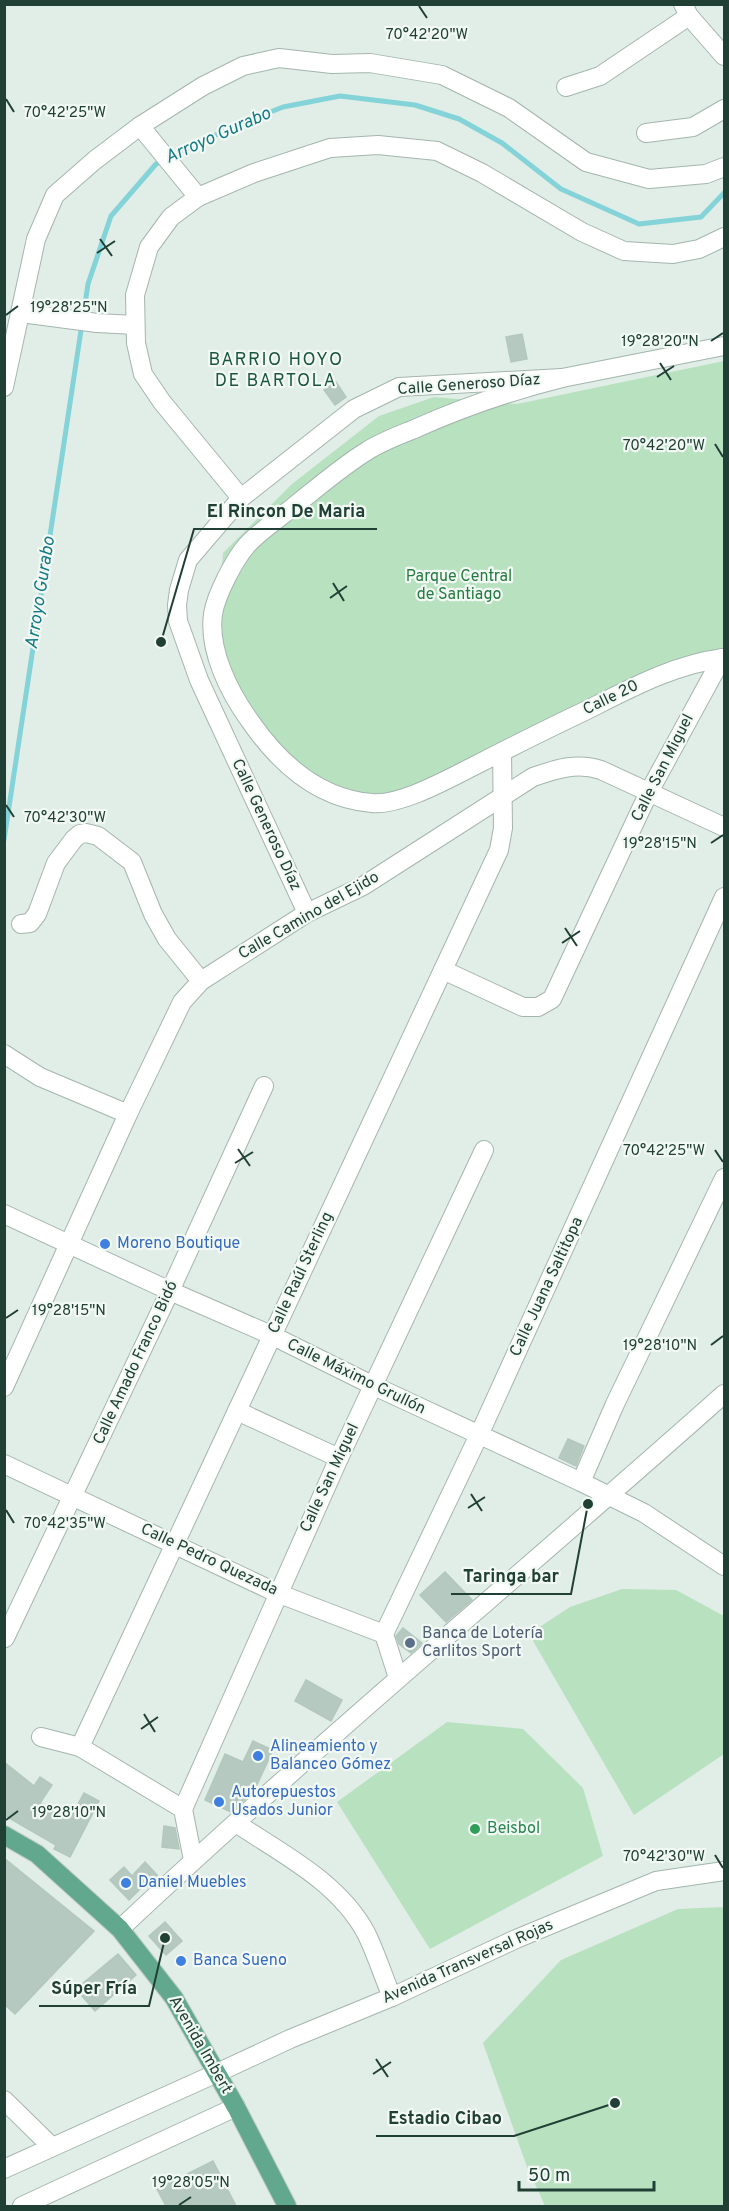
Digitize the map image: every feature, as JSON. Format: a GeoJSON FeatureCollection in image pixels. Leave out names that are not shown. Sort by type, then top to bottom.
{"type":"FeatureCollection","features":[{"type":"Feature","properties":{"kind":"main road","name":"Avenida Imbert"},"geometry":{"type":"LineString","coordinates":[[4,1835],[37,1854],[120,1929],[174,1998],[236,2107],[287,2206]]}},
{"type":"Feature","properties":{"kind":"street"},"geometry":{"type":"LineString","coordinates":[[566,87],[600,76],[686,10],[724,56]]}},
{"type":"Feature","properties":{"kind":"street"},"geometry":{"type":"LineString","coordinates":[[4,387],[36,239],[56,195],[95,160],[140,126],[203,87],[243,66],[279,58],[332,64],[370,63],[442,75],[509,108],[586,162],[649,179],[706,174],[724,167]]}},
{"type":"Feature","properties":{"kind":"street"},"geometry":{"type":"LineString","coordinates":[[646,132],[693,128],[724,109]]}},
{"type":"Feature","properties":{"kind":"street"},"geometry":{"type":"LineString","coordinates":[[140,126],[160,147],[198,197]]}},
{"type":"Feature","properties":{"kind":"street"},"geometry":{"type":"LineString","coordinates":[[241,498],[162,402],[143,374],[136,343],[135,295],[149,248],[171,217],[198,197],[254,173],[330,148],[378,145],[437,151],[482,173],[582,232],[624,251],[673,254],[699,249],[724,237]]}},
{"type":"Feature","properties":{"kind":"street"},"geometry":{"type":"LineString","coordinates":[[21,313],[97,323],[135,325]]}},
{"type":"Feature","properties":{"kind":"street","name":"Calle Generoso Díaz"},"geometry":{"type":"LineString","coordinates":[[307,913],[199,680],[178,621],[179,590],[188,560],[241,498],[354,409],[376,396],[399,387],[562,378],[724,346]]}},
{"type":"Feature","properties":{"kind":"street","name":"Calle 20"},"geometry":{"type":"LineString","coordinates":[[562,378],[515,390],[470,406],[368,450],[332,476],[246,546],[227,577],[213,613],[213,633],[217,655],[238,703],[251,723],[283,761],[321,790],[345,799],[378,804],[432,787],[645,681],[688,665],[723,658]]}},
{"type":"Feature","properties":{"kind":"street","name":"Calle San Miguel"},"geometry":{"type":"LineString","coordinates":[[443,970],[523,1007],[538,1007],[552,999],[649,792],[723,658]]}},
{"type":"Feature","properties":{"kind":"street","name":"Calle Raúl Sterling"},"geometry":{"type":"LineString","coordinates":[[80,1747],[499,850],[503,828],[502,752]]}},
{"type":"Feature","properties":{"kind":"street","name":"Calle Camino del Ejido"},"geometry":{"type":"LineString","coordinates":[[4,1387],[128,1114],[182,1002],[201,981],[307,913],[363,886],[533,777],[574,765],[590,766],[724,826]]}},
{"type":"Feature","properties":{"kind":"street"},"geometry":{"type":"LineString","coordinates":[[21,924],[30,923],[37,914],[56,863],[74,839],[86,833],[98,836],[132,862],[153,914],[167,939],[201,981]]}},
{"type":"Feature","properties":{"kind":"street","name":"Calle Juana Saltitopa"},"geometry":{"type":"LineString","coordinates":[[384,1634],[479,1435],[724,897]]}},
{"type":"Feature","properties":{"kind":"street"},"geometry":{"type":"LineString","coordinates":[[4,1054],[40,1077],[128,1114]]}},
{"type":"Feature","properties":{"kind":"street","name":"Calle Amado Franco Bidó"},"geometry":{"type":"LineString","coordinates":[[5,1638],[170,1292],[264,1086]]}},
{"type":"Feature","properties":{"kind":"street","name":"Calle San Miguel"},"geometry":{"type":"LineString","coordinates":[[183,1809],[277,1593],[484,1149]]}},
{"type":"Feature","properties":{"kind":"street"},"geometry":{"type":"LineString","coordinates":[[581,1482],[615,1404],[724,1178]]}},
{"type":"Feature","properties":{"kind":"street","name":"Calle Máximo Grullón"},"geometry":{"type":"LineString","coordinates":[[4,1214],[170,1292],[271,1335],[372,1385],[581,1482],[644,1513],[724,1566]]}},
{"type":"Feature","properties":{"kind":"street"},"geometry":{"type":"LineString","coordinates":[[120,1929],[193,1860],[398,1678],[724,1394]]}},
{"type":"Feature","properties":{"kind":"street"},"geometry":{"type":"LineString","coordinates":[[237,1411],[339,1458]]}},
{"type":"Feature","properties":{"kind":"street","name":"Calle Pedro Quezada"},"geometry":{"type":"LineString","coordinates":[[4,1464],[277,1593],[384,1634]]}},
{"type":"Feature","properties":{"kind":"street"},"geometry":{"type":"LineString","coordinates":[[384,1634],[398,1678]]}},
{"type":"Feature","properties":{"kind":"street"},"geometry":{"type":"LineString","coordinates":[[41,1737],[80,1747],[183,1809],[193,1860]]}},
{"type":"Feature","properties":{"kind":"street"},"geometry":{"type":"LineString","coordinates":[[236,1823],[318,1878],[341,1897],[366,1932],[392,1997]]}},
{"type":"Feature","properties":{"kind":"street","name":"Avenida Transversal Rojas"},"geometry":{"type":"LineString","coordinates":[[4,2169],[290,2039],[392,1997],[516,1939],[656,1881],[724,1871]]}},
{"type":"Feature","properties":{"kind":"street"},"geometry":{"type":"LineString","coordinates":[[4,2100],[52,2147]]}},
{"type":"Feature","properties":{"kind":"street"},"geometry":{"type":"LineString","coordinates":[[22,2206],[236,2107]]}},
{"type":"Feature","properties":{"kind":"green space","name":"Parque Central de Santiago"},"geometry":{"type":"Polygon","coordinates":[[[724,361],[724,659],[688,665],[377,804],[283,761],[235,680],[213,613],[220,593],[223,553],[292,484],[379,416],[434,397],[517,404],[724,361]]]}},
{"type":"Feature","properties":{"kind":"green space"},"geometry":{"type":"Polygon","coordinates":[[[622,1589],[676,1590],[724,1616],[724,1754],[634,1815],[529,1634],[570,1607],[622,1589]]]}},
{"type":"Feature","properties":{"kind":"green space","name":"Beisbol"},"geometry":{"type":"Polygon","coordinates":[[[447,1722],[523,1729],[583,1788],[603,1856],[430,1949],[337,1802],[447,1722]]]}},
{"type":"Feature","properties":{"kind":"green space"},"geometry":{"type":"Polygon","coordinates":[[[724,1907],[724,2206],[545,2206],[526,2164],[483,2043],[561,1960],[678,1909],[724,1907]]]}},
{"type":"Feature","properties":{"kind":"building"},"geometry":{"type":"Polygon","coordinates":[[[522,334],[527,359],[511,362],[506,337],[522,334]]]}},
{"type":"Feature","properties":{"kind":"building"},"geometry":{"type":"Polygon","coordinates":[[[336,382],[346,397],[335,405],[324,390],[336,382]]]}},
{"type":"Feature","properties":{"kind":"building"},"geometry":{"type":"Polygon","coordinates":[[[568,1439],[584,1446],[576,1466],[559,1458],[568,1439]]]}},
{"type":"Feature","properties":{"kind":"building"},"geometry":{"type":"Polygon","coordinates":[[[445,1572],[472,1600],[446,1622],[420,1595],[445,1572]]]}},
{"type":"Feature","properties":{"kind":"building","name":"Banca de Lotería Carlitos Sport"},"geometry":{"type":"Polygon","coordinates":[[[403,1628],[422,1643],[411,1653],[399,1644],[396,1636],[403,1628]]]}},
{"type":"Feature","properties":{"kind":"building"},"geometry":{"type":"Polygon","coordinates":[[[306,1680],[342,1700],[331,1721],[295,1701],[306,1680]]]}},
{"type":"Feature","properties":{"kind":"building"},"geometry":{"type":"Polygon","coordinates":[[[253,1741],[273,1750],[254,1791],[231,1812],[205,1800],[225,1754],[243,1762],[253,1741]]]}},
{"type":"Feature","properties":{"kind":"building"},"geometry":{"type":"Polygon","coordinates":[[[4,1762],[34,1786],[40,1777],[52,1785],[40,1803],[70,1819],[84,1793],[99,1801],[70,1857],[54,1849],[56,1845],[4,1815],[4,1762]]]}},
{"type":"Feature","properties":{"kind":"building"},"geometry":{"type":"Polygon","coordinates":[[[164,1826],[175,1828],[179,1849],[162,1847],[164,1826]]]}},
{"type":"Feature","properties":{"kind":"building"},"geometry":{"type":"Polygon","coordinates":[[[4,1858],[94,1931],[15,2014],[4,2004],[4,1858]]]}},
{"type":"Feature","properties":{"kind":"building"},"geometry":{"type":"Polygon","coordinates":[[[145,1862],[158,1876],[147,1887],[145,1884],[129,1900],[110,1880],[124,1867],[132,1876],[145,1862]]]}},
{"type":"Feature","properties":{"kind":"building"},"geometry":{"type":"Polygon","coordinates":[[[165,1922],[182,1941],[166,1955],[149,1936],[165,1922]]]}},
{"type":"Feature","properties":{"kind":"building"},"geometry":{"type":"Polygon","coordinates":[[[118,1954],[136,1975],[95,2011],[76,1989],[118,1954]]]}},
{"type":"Feature","properties":{"kind":"building"},"geometry":{"type":"Polygon","coordinates":[[[213,2161],[236,2206],[166,2206],[157,2189],[213,2161]]]}},
{"type":"Feature","properties":{"kind":"waterway","name":"Arroyo Gurabo"},"geometry":{"type":"LineString","coordinates":[[171,157],[232,127],[283,107],[340,96],[415,105],[459,119],[502,143],[561,189],[639,224],[701,217],[724,193]]}},
{"type":"Feature","properties":{"kind":"waterway","name":"Arroyo Gurabo"},"geometry":{"type":"LineString","coordinates":[[4,840],[88,284],[111,216],[156,164],[162,161]]}},
{"type":"Feature","properties":{"kind":"place","name":"El Rincon De Maria"},"geometry":{"type":"Point","coordinates":[161,642]}},
{"type":"Feature","properties":{"kind":"place","name":"Moreno Boutique"},"geometry":{"type":"Point","coordinates":[105,1244]}},
{"type":"Feature","properties":{"kind":"place","name":"Taringa bar"},"geometry":{"type":"Point","coordinates":[588,1504]}},
{"type":"Feature","properties":{"kind":"place","name":"Banca de Lotería Carlitos Sport"},"geometry":{"type":"Point","coordinates":[410,1643]}},
{"type":"Feature","properties":{"kind":"place","name":"Alineamiento y Balanceo Gómez"},"geometry":{"type":"Point","coordinates":[258,1756]}},
{"type":"Feature","properties":{"kind":"place","name":"Autorepuestos Usados Junior"},"geometry":{"type":"Point","coordinates":[219,1802]}},
{"type":"Feature","properties":{"kind":"place","name":"Beisbol"},"geometry":{"type":"Point","coordinates":[475,1829]}},
{"type":"Feature","properties":{"kind":"place","name":"Daniel Muebles"},"geometry":{"type":"Point","coordinates":[126,1883]}},
{"type":"Feature","properties":{"kind":"place","name":"Súper Fría"},"geometry":{"type":"Point","coordinates":[165,1938]}},
{"type":"Feature","properties":{"kind":"place","name":"Banca Sueno"},"geometry":{"type":"Point","coordinates":[181,1961]}},
{"type":"Feature","properties":{"kind":"place","name":"Estadio Cibao"},"geometry":{"type":"Point","coordinates":[615,2103]}},
{"type":"Feature","properties":{"kind":"district","name":"BARRIO HOYO DE BARTOLA"},"geometry":{"type":"Point","coordinates":[276,370]}}]}
